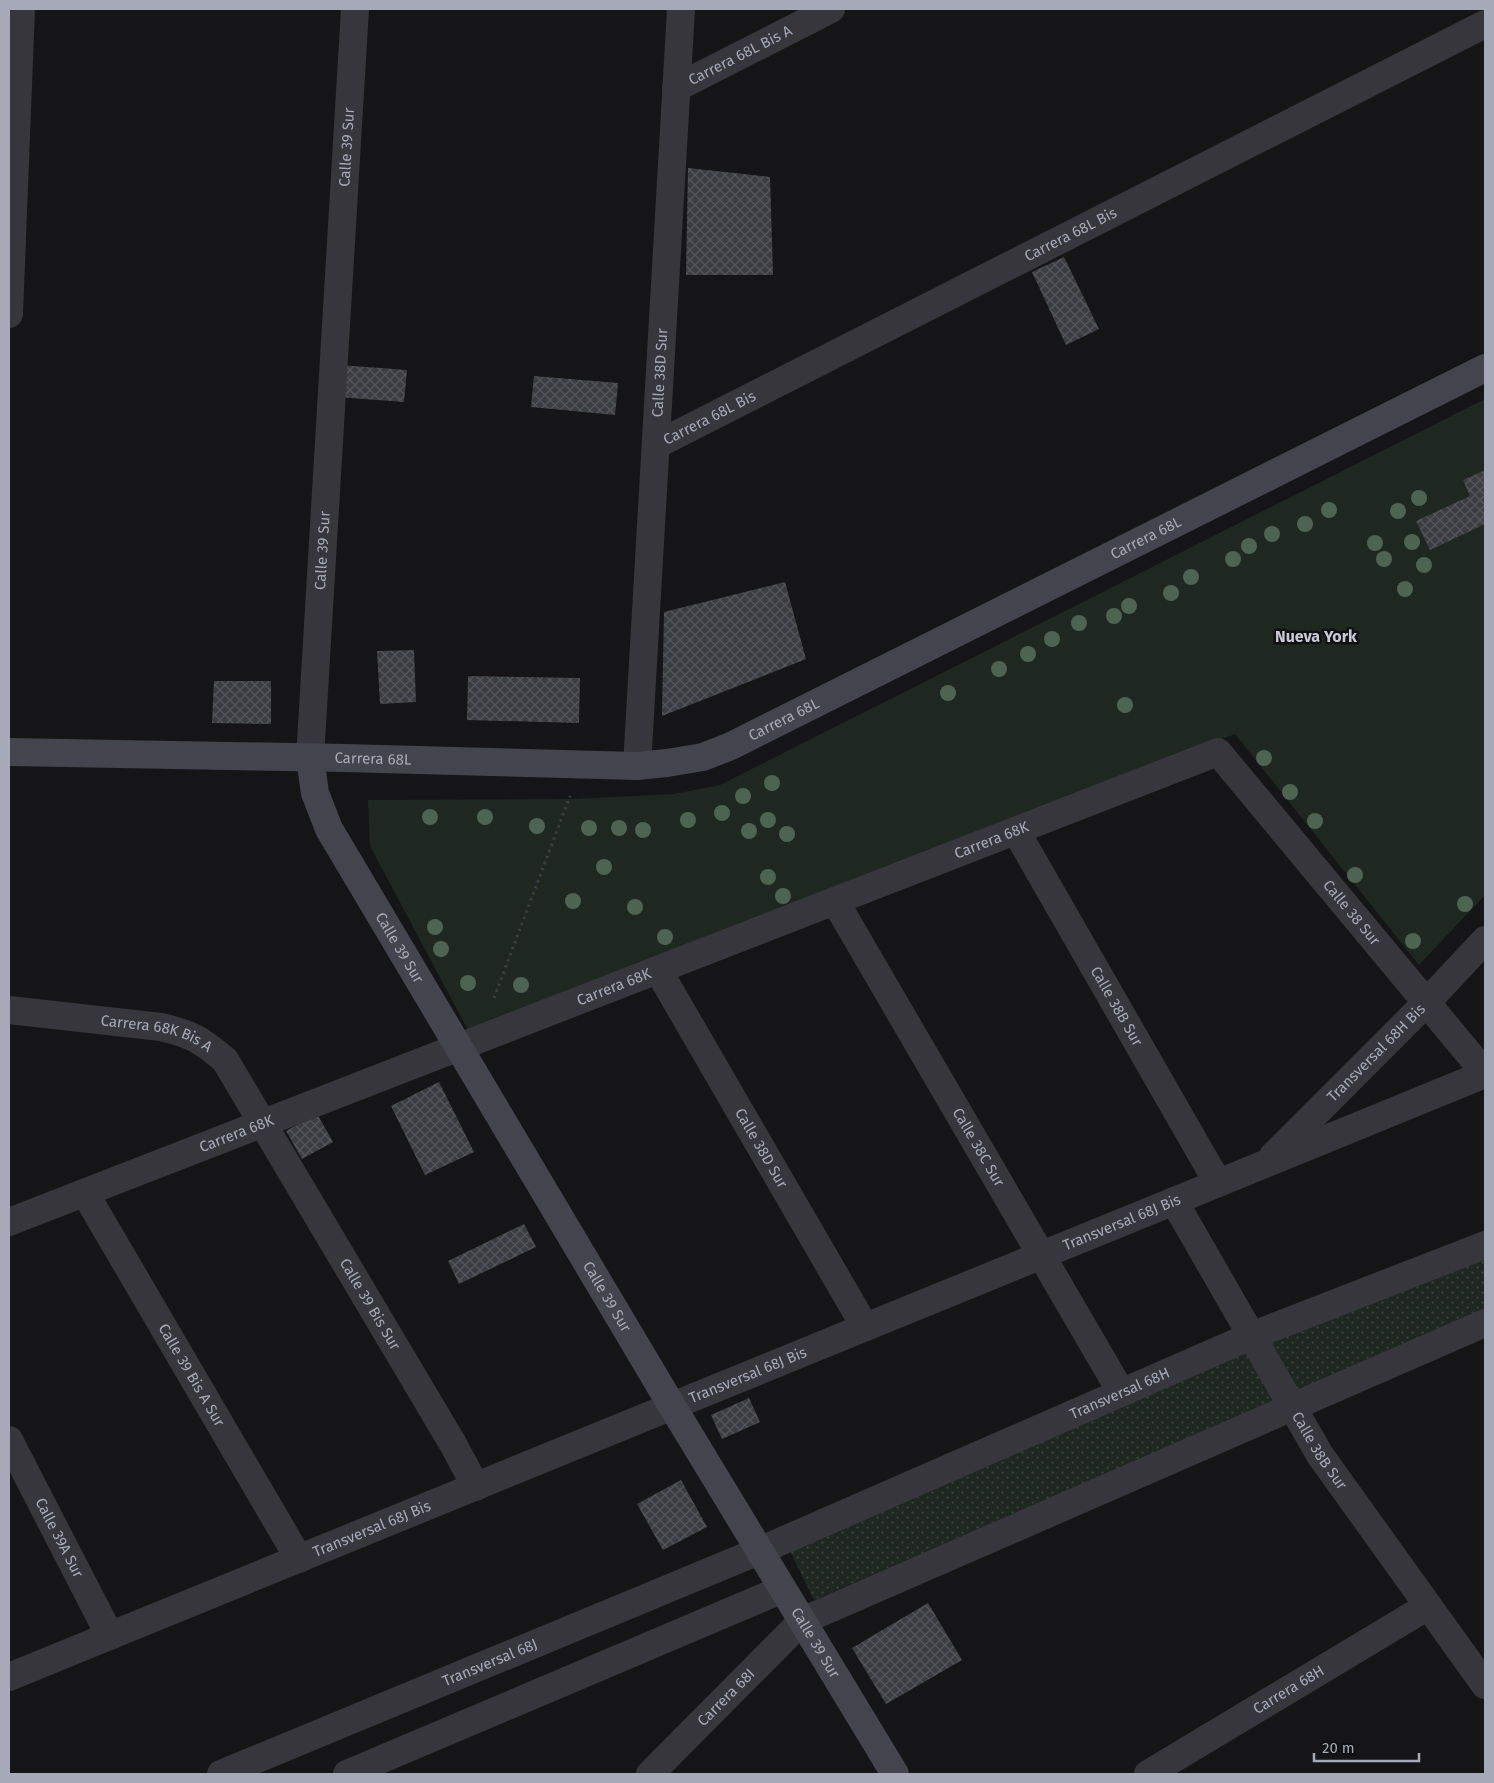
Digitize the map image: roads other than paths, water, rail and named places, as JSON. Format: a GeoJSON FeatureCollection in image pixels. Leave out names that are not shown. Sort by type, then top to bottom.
{"type":"FeatureCollection","features":[{"type":"Feature","properties":{"kind":"street"},"geometry":{"type":"LineString","coordinates":[[9,314],[22,9]]}},
{"type":"Feature","properties":{"kind":"street","name":"Calle 39 Sur"},"geometry":{"type":"LineString","coordinates":[[355,9],[310,758],[315,793],[329,829],[672,1406],[895,1774]]}},
{"type":"Feature","properties":{"kind":"street","name":"Calle 38D Sur"},"geometry":{"type":"LineString","coordinates":[[637,766],[681,9]]}},
{"type":"Feature","properties":{"kind":"street","name":"Carrera 68L Bis A"},"geometry":{"type":"LineString","coordinates":[[676,88],[831,9]]}},
{"type":"Feature","properties":{"kind":"street","name":"Carrera 68L Bis"},"geometry":{"type":"LineString","coordinates":[[656,445],[1485,24]]}},
{"type":"Feature","properties":{"kind":"street","name":"Carrera 68L"},"geometry":{"type":"LineString","coordinates":[[9,752],[637,766],[703,757],[731,746],[1485,368]]}},
{"type":"Feature","properties":{"kind":"street","name":"Carrera 68K"},"geometry":{"type":"LineString","coordinates":[[9,1222],[1218,752]]}},
{"type":"Feature","properties":{"kind":"street","name":"Calle 38 Sur"},"geometry":{"type":"LineString","coordinates":[[1218,752],[1485,1074]]}},
{"type":"Feature","properties":{"kind":"street","name":"Calle 38B Sur"},"geometry":{"type":"LineString","coordinates":[[1016,831],[1218,1183]]}},
{"type":"Feature","properties":{"kind":"street","name":"Calle 38C Sur"},"geometry":{"type":"LineString","coordinates":[[835,901],[1121,1392]]}},
{"type":"Feature","properties":{"kind":"street","name":"Transversal 68H Bis"},"geometry":{"type":"LineString","coordinates":[[1265,1164],[1426,1003],[1485,940]]}},
{"type":"Feature","properties":{"kind":"street","name":"Calle 38D Sur"},"geometry":{"type":"LineString","coordinates":[[658,970],[865,1327]]}},
{"type":"Feature","properties":{"kind":"street","name":"Carrera 68K Bis A"},"geometry":{"type":"LineString","coordinates":[[9,1010],[161,1026],[183,1032],[201,1040],[225,1060],[262,1124]]}},
{"type":"Feature","properties":{"kind":"street","name":"Transversal 68J Bis"},"geometry":{"type":"LineString","coordinates":[[9,1678],[1485,1074]]}},
{"type":"Feature","properties":{"kind":"street","name":"Calle 39 Bis Sur"},"geometry":{"type":"LineString","coordinates":[[262,1124],[443,1427],[476,1487]]}},
{"type":"Feature","properties":{"kind":"street","name":"Calle 39 Bis A Sur"},"geometry":{"type":"LineString","coordinates":[[85,1193],[299,1559]]}},
{"type":"Feature","properties":{"kind":"street","name":"Calle 38B Sur"},"geometry":{"type":"LineString","coordinates":[[1174,1201],[1320,1455],[1428,1606],[1481,1670]]}},
{"type":"Feature","properties":{"kind":"street","name":"Transversal 68H"},"geometry":{"type":"LineString","coordinates":[[759,1551],[1251,1336],[1485,1245]]}},
{"type":"Feature","properties":{"kind":"street"},"geometry":{"type":"LineString","coordinates":[[802,1621],[1485,1323]]}},
{"type":"Feature","properties":{"kind":"street","name":"Calle 39A Sur"},"geometry":{"type":"LineString","coordinates":[[9,1440],[110,1636]]}},
{"type":"Feature","properties":{"kind":"street","name":"Transversal 68J"},"geometry":{"type":"LineString","coordinates":[[221,1774],[759,1551]]}},
{"type":"Feature","properties":{"kind":"street"},"geometry":{"type":"LineString","coordinates":[[348,1774],[782,1589]]}},
{"type":"Feature","properties":{"kind":"street","name":"Carrera 68H"},"geometry":{"type":"LineString","coordinates":[[1148,1774],[1428,1606]]}},
{"type":"Feature","properties":{"kind":"street","name":"Carrera 68I"},"geometry":{"type":"LineString","coordinates":[[650,1774],[802,1621]]}},
{"type":"Feature","properties":{"kind":"district","name":"Nueva York"},"geometry":{"type":"Point","coordinates":[1316,636]}}]}
